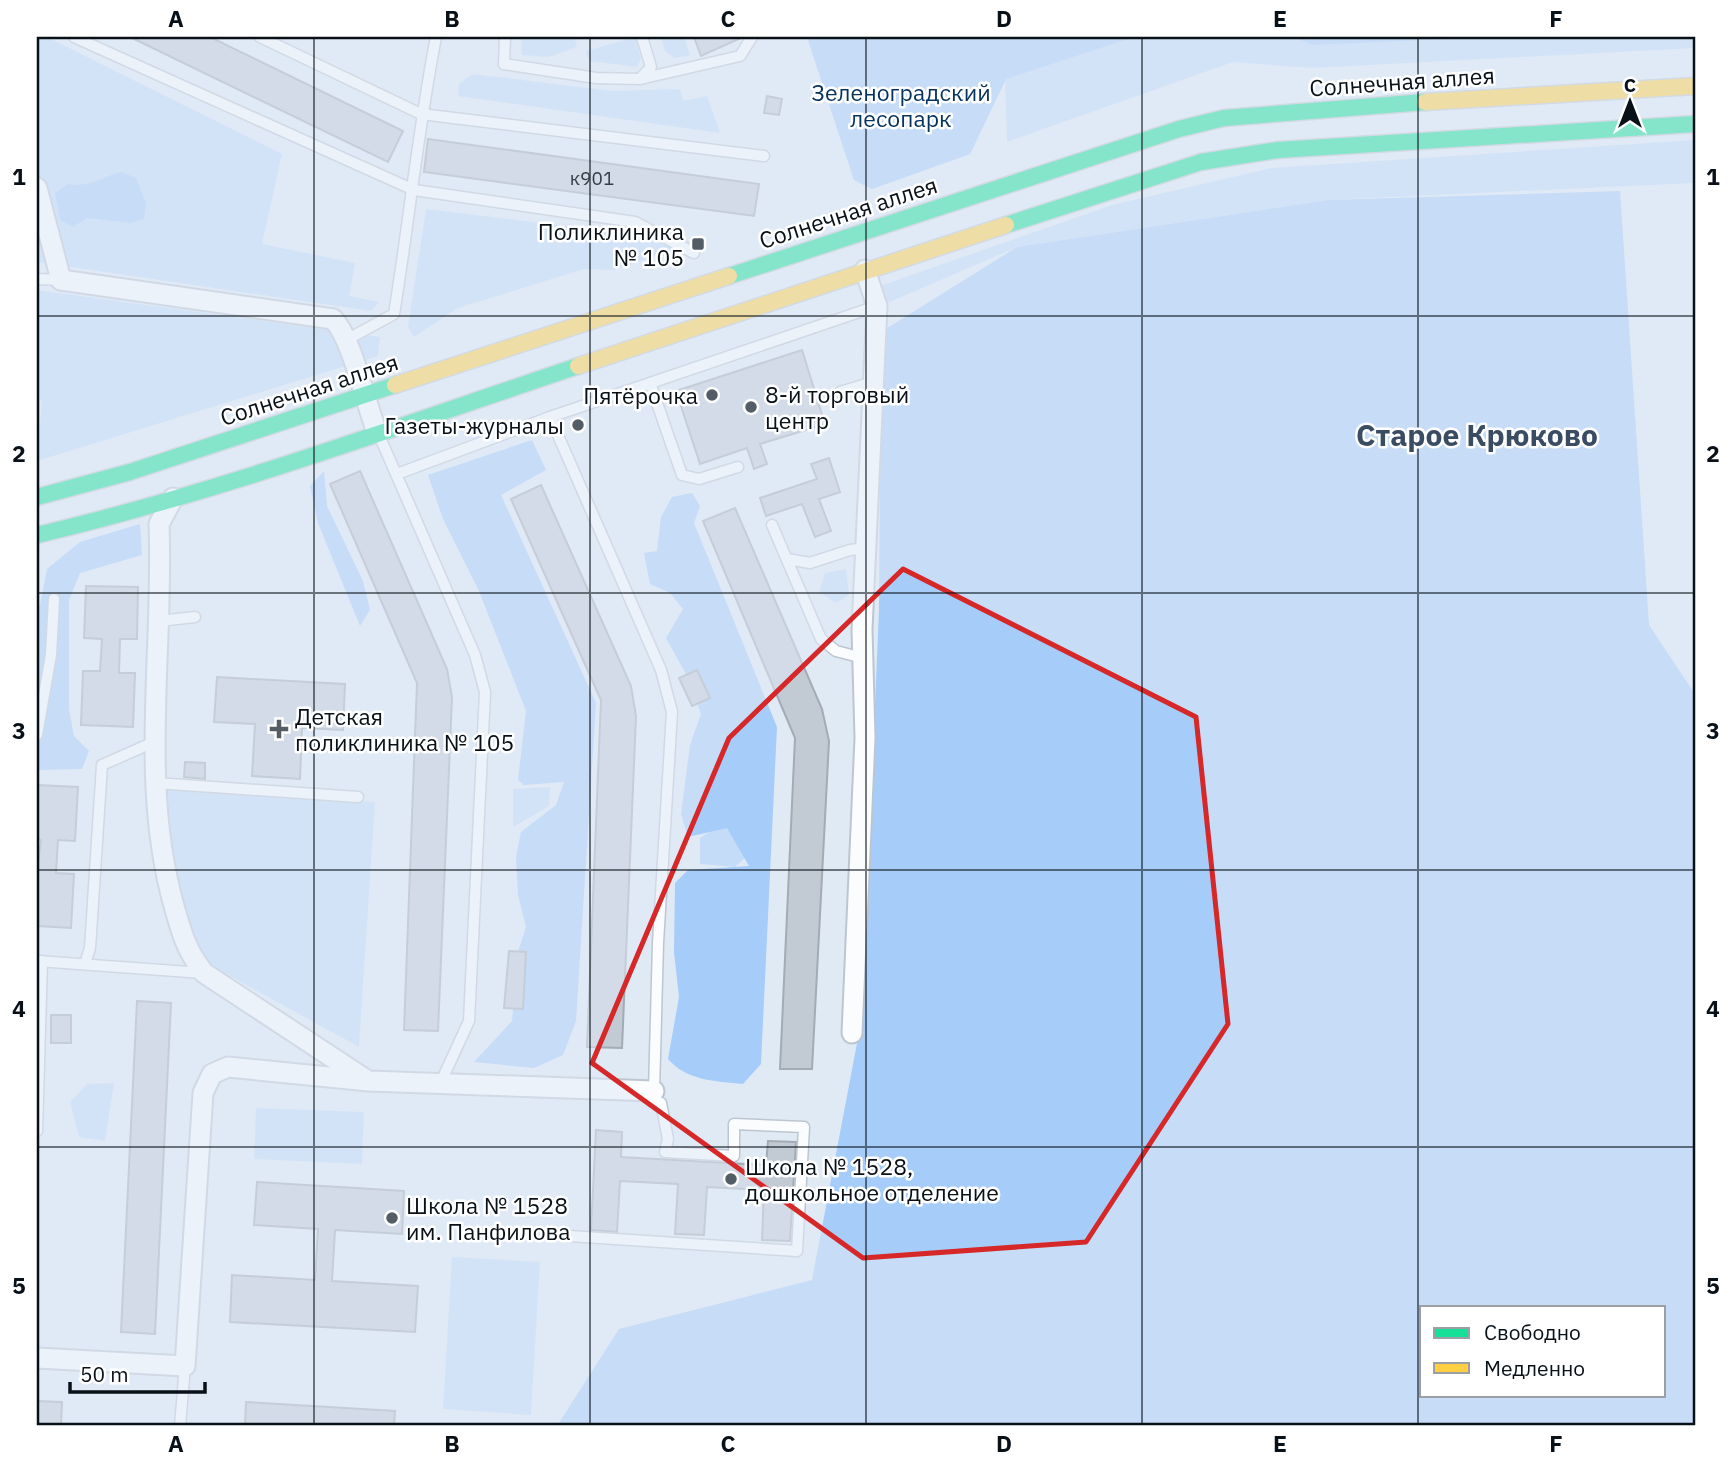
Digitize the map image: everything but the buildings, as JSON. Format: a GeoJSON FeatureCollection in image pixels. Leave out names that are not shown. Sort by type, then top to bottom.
{"type":"FeatureCollection","features":[{"type":"Feature","properties":{"kind":"main road","name":"Солнечная аллея"},"geometry":{"type":"LineString","coordinates":[[37,497],[130,472],[1102,152],[1224,118],[1342,107],[1695,86]]}},
{"type":"Feature","properties":{"kind":"main road"},"geometry":{"type":"LineString","coordinates":[[37,535],[93,522],[173,498],[1201,162],[1278,150],[1695,124]]}},
{"type":"Feature","properties":{"kind":"main road"},"geometry":{"type":"LineString","coordinates":[[37,546],[93,522]]}},
{"type":"Feature","properties":{"kind":"street"},"geometry":{"type":"LineString","coordinates":[[37,188],[61,280],[333,319],[348,339],[363,396],[377,432]]}},
{"type":"Feature","properties":{"kind":"street"},"geometry":{"type":"LineString","coordinates":[[852,1033],[865,738],[863,657],[877,306],[865,270]]}},
{"type":"Feature","properties":{"kind":"street"},"geometry":{"type":"LineString","coordinates":[[173,498],[159,524],[155,783],[161,861],[187,952],[204,973],[369,1081]]}},
{"type":"Feature","properties":{"kind":"street"},"geometry":{"type":"LineString","coordinates":[[37,1358],[185,1366],[204,1093],[212,1074],[228,1067],[369,1081],[646,1091]]}},
{"type":"Feature","properties":{"kind":"lane"},"geometry":{"type":"LineString","coordinates":[[74,37],[414,190],[635,222],[694,253]]}},
{"type":"Feature","properties":{"kind":"lane"},"geometry":{"type":"LineString","coordinates":[[260,37],[421,114],[764,156]]}},
{"type":"Feature","properties":{"kind":"lane"},"geometry":{"type":"LineString","coordinates":[[348,339],[394,314],[414,190],[421,114],[436,37]]}},
{"type":"Feature","properties":{"kind":"lane"},"geometry":{"type":"LineString","coordinates":[[505,37],[504,64],[596,78],[640,79],[740,56],[752,37]]}},
{"type":"Feature","properties":{"kind":"lane"},"geometry":{"type":"LineString","coordinates":[[640,79],[651,67],[642,37]]}},
{"type":"Feature","properties":{"kind":"lane"},"geometry":{"type":"LineString","coordinates":[[37,279],[61,280]]}},
{"type":"Feature","properties":{"kind":"lane"},"geometry":{"type":"LineString","coordinates":[[397,474],[550,417],[877,306]]}},
{"type":"Feature","properties":{"kind":"lane"},"geometry":{"type":"LineString","coordinates":[[840,392],[873,382]]}},
{"type":"Feature","properties":{"kind":"lane"},"geometry":{"type":"LineString","coordinates":[[650,383],[682,475],[699,479],[738,467]]}},
{"type":"Feature","properties":{"kind":"lane"},"geometry":{"type":"LineString","coordinates":[[550,417],[661,670],[672,712],[646,1091],[661,1103],[668,1139],[665,1152],[734,1156],[734,1124],[804,1127],[797,1251],[569,1236]]}},
{"type":"Feature","properties":{"kind":"lane"},"geometry":{"type":"LineString","coordinates":[[377,432],[475,655],[485,692],[469,1021],[440,1084]]}},
{"type":"Feature","properties":{"kind":"lane"},"geometry":{"type":"LineString","coordinates":[[772,525],[821,639],[836,651],[863,657]]}},
{"type":"Feature","properties":{"kind":"lane"},"geometry":{"type":"LineString","coordinates":[[787,559],[810,563],[849,550],[868,548]]}},
{"type":"Feature","properties":{"kind":"lane"},"geometry":{"type":"LineString","coordinates":[[37,734],[51,655],[54,599]]}},
{"type":"Feature","properties":{"kind":"lane"},"geometry":{"type":"LineString","coordinates":[[159,621],[195,617]]}},
{"type":"Feature","properties":{"kind":"lane"},"geometry":{"type":"LineString","coordinates":[[85,964],[90,948],[102,765],[154,742]]}},
{"type":"Feature","properties":{"kind":"lane"},"geometry":{"type":"LineString","coordinates":[[155,783],[358,797]]}},
{"type":"Feature","properties":{"kind":"lane"},"geometry":{"type":"LineString","coordinates":[[37,1132],[40,961],[204,973]]}},
{"type":"Feature","properties":{"kind":"lane"},"geometry":{"type":"LineString","coordinates":[[180,1426],[185,1366]]}},
{"type":"Feature","properties":{"kind":"highlighted area"},"geometry":{"type":"Polygon","coordinates":[[[903,569],[1196,717],[1228,1024],[1086,1242],[863,1258],[592,1063],[729,738],[903,569]]]}},
{"type":"Feature","properties":{"kind":"green space"},"geometry":{"type":"Polygon","coordinates":[[[37,37],[47,37],[282,154],[262,244],[355,263],[349,296],[379,302],[371,311],[37,262],[37,37]]]}},
{"type":"Feature","properties":{"kind":"green space"},"geometry":{"type":"Polygon","coordinates":[[[521,37],[574,37],[577,47],[549,57],[522,55],[521,37]]]}},
{"type":"Feature","properties":{"kind":"green space"},"geometry":{"type":"Polygon","coordinates":[[[635,37],[641,58],[637,67],[589,61],[586,51],[635,37]]]}},
{"type":"Feature","properties":{"kind":"green space"},"geometry":{"type":"Polygon","coordinates":[[[661,37],[684,37],[690,55],[674,58],[665,51],[661,37]]]}},
{"type":"Feature","properties":{"kind":"green space"},"geometry":{"type":"Polygon","coordinates":[[[807,37],[1695,37],[1695,48],[1312,68],[1233,62],[1007,142],[1005,81],[970,154],[872,189],[854,180],[807,37]]]}},
{"type":"Feature","properties":{"kind":"green space","name":"Зеленоградский лесопарк"},"geometry":{"type":"Polygon","coordinates":[[[807,37],[1134,37],[1006,79],[970,154],[872,189],[854,180],[807,37]]]}},
{"type":"Feature","properties":{"kind":"green space"},"geometry":{"type":"Polygon","coordinates":[[[1294,37],[1490,37],[1312,45],[1294,37]]]}},
{"type":"Feature","properties":{"kind":"green space"},"geometry":{"type":"Polygon","coordinates":[[[472,74],[612,91],[680,89],[683,101],[707,96],[720,133],[458,96],[459,84],[472,74]]]}},
{"type":"Feature","properties":{"kind":"green space"},"geometry":{"type":"Polygon","coordinates":[[[1695,140],[1695,183],[1328,200],[1017,247],[890,302],[872,294],[880,286],[1112,205],[1271,168],[1695,140]]]}},
{"type":"Feature","properties":{"kind":"green space"},"geometry":{"type":"Polygon","coordinates":[[[122,172],[136,178],[146,203],[144,219],[131,223],[87,218],[73,227],[60,220],[55,193],[68,184],[89,183],[122,172]]]}},
{"type":"Feature","properties":{"kind":"green space"},"geometry":{"type":"Polygon","coordinates":[[[1620,191],[1649,625],[1695,694],[1695,1426],[557,1426],[619,1329],[812,1280],[862,1017],[879,610],[881,332],[1017,247],[1328,200],[1620,191]]]}},
{"type":"Feature","properties":{"kind":"green space"},"geometry":{"type":"Polygon","coordinates":[[[426,209],[698,242],[614,270],[584,269],[458,308],[414,337],[408,327],[426,209]]]}},
{"type":"Feature","properties":{"kind":"green space"},"geometry":{"type":"Polygon","coordinates":[[[37,290],[380,337],[378,356],[37,461],[42,400],[37,398],[37,290]]]}},
{"type":"Feature","properties":{"kind":"green space"},"geometry":{"type":"Polygon","coordinates":[[[532,440],[546,470],[501,495],[596,703],[576,1021],[563,1055],[534,1068],[474,1062],[512,1021],[514,997],[510,977],[526,927],[518,895],[516,857],[521,832],[556,805],[564,782],[524,785],[518,780],[526,711],[479,591],[443,519],[428,475],[532,440]]]}},
{"type":"Feature","properties":{"kind":"green space"},"geometry":{"type":"Polygon","coordinates":[[[324,471],[327,506],[363,581],[370,610],[360,626],[318,523],[310,486],[324,471]]]}},
{"type":"Feature","properties":{"kind":"green space"},"geometry":{"type":"Polygon","coordinates":[[[692,493],[700,506],[694,523],[777,727],[761,1064],[743,1084],[693,1076],[668,1059],[679,997],[674,952],[675,883],[688,870],[749,866],[727,828],[688,837],[681,814],[690,745],[701,714],[686,674],[666,638],[683,609],[670,593],[650,584],[644,553],[657,551],[661,517],[672,497],[692,493]]]}},
{"type":"Feature","properties":{"kind":"green space"},"geometry":{"type":"Polygon","coordinates":[[[140,524],[142,555],[80,573],[69,600],[69,709],[74,736],[89,751],[82,769],[37,770],[37,606],[40,605],[47,569],[80,542],[140,524]]]}},
{"type":"Feature","properties":{"kind":"green space"},"geometry":{"type":"Polygon","coordinates":[[[846,569],[849,595],[836,603],[819,592],[825,573],[846,569]]]}},
{"type":"Feature","properties":{"kind":"green space"},"geometry":{"type":"Polygon","coordinates":[[[550,787],[549,806],[513,827],[513,789],[550,787]]]}},
{"type":"Feature","properties":{"kind":"green space"},"geometry":{"type":"Polygon","coordinates":[[[164,789],[375,802],[359,1047],[212,966],[192,947],[170,873],[164,789]]]}},
{"type":"Feature","properties":{"kind":"green space"},"geometry":{"type":"Polygon","coordinates":[[[723,823],[749,854],[735,867],[700,864],[700,838],[723,823]]]}},
{"type":"Feature","properties":{"kind":"green space"},"geometry":{"type":"Polygon","coordinates":[[[114,1083],[105,1141],[79,1137],[70,1102],[87,1084],[114,1083]]]}},
{"type":"Feature","properties":{"kind":"green space"},"geometry":{"type":"Polygon","coordinates":[[[256,1108],[364,1112],[362,1164],[254,1159],[256,1108]]]}},
{"type":"Feature","properties":{"kind":"green space"},"geometry":{"type":"Polygon","coordinates":[[[452,1257],[540,1262],[531,1415],[443,1409],[452,1257]]]}},
{"type":"Feature","properties":{"kind":"traffic: fast"},"geometry":{"type":"LineString","coordinates":[[729,276],[1179,129],[1224,118],[1425,102]]}},
{"type":"Feature","properties":{"kind":"traffic: fast"},"geometry":{"type":"LineString","coordinates":[[1006,225],[1201,162],[1278,150],[1695,124]]}},
{"type":"Feature","properties":{"kind":"traffic: fast"},"geometry":{"type":"LineString","coordinates":[[37,535],[174,499],[376,435],[578,366]]}},
{"type":"Feature","properties":{"kind":"traffic: fast"},"geometry":{"type":"LineString","coordinates":[[37,497],[130,472],[395,385]]}},
{"type":"Feature","properties":{"kind":"traffic: slow"},"geometry":{"type":"LineString","coordinates":[[1425,102],[1695,86]]}},
{"type":"Feature","properties":{"kind":"traffic: slow"},"geometry":{"type":"LineString","coordinates":[[578,366],[1006,225]]}},
{"type":"Feature","properties":{"kind":"traffic: slow"},"geometry":{"type":"LineString","coordinates":[[395,385],[729,276]]}},
{"type":"Feature","properties":{"kind":"place","name":"Поликлиника № 105"},"geometry":{"type":"Point","coordinates":[698,244]}},
{"type":"Feature","properties":{"kind":"place","name":"Пятёрочка"},"geometry":{"type":"Point","coordinates":[712,395]}},
{"type":"Feature","properties":{"kind":"place","name":"8-й торговый центр"},"geometry":{"type":"Point","coordinates":[751,407]}},
{"type":"Feature","properties":{"kind":"place","name":"Газеты-журналы"},"geometry":{"type":"Point","coordinates":[578,425]}},
{"type":"Feature","properties":{"kind":"place","name":"Детская поликлиника № 105"},"geometry":{"type":"Point","coordinates":[279,729]}},
{"type":"Feature","properties":{"kind":"place","name":"Школа № 1528, дошкольное отделение"},"geometry":{"type":"Point","coordinates":[731,1179]}},
{"type":"Feature","properties":{"kind":"place","name":"Школа № 1528 им. Панфилова"},"geometry":{"type":"Point","coordinates":[392,1218]}},
{"type":"Feature","properties":{"kind":"district","name":"Старое Крюково"},"geometry":{"type":"Point","coordinates":[1477,434]}}]}
